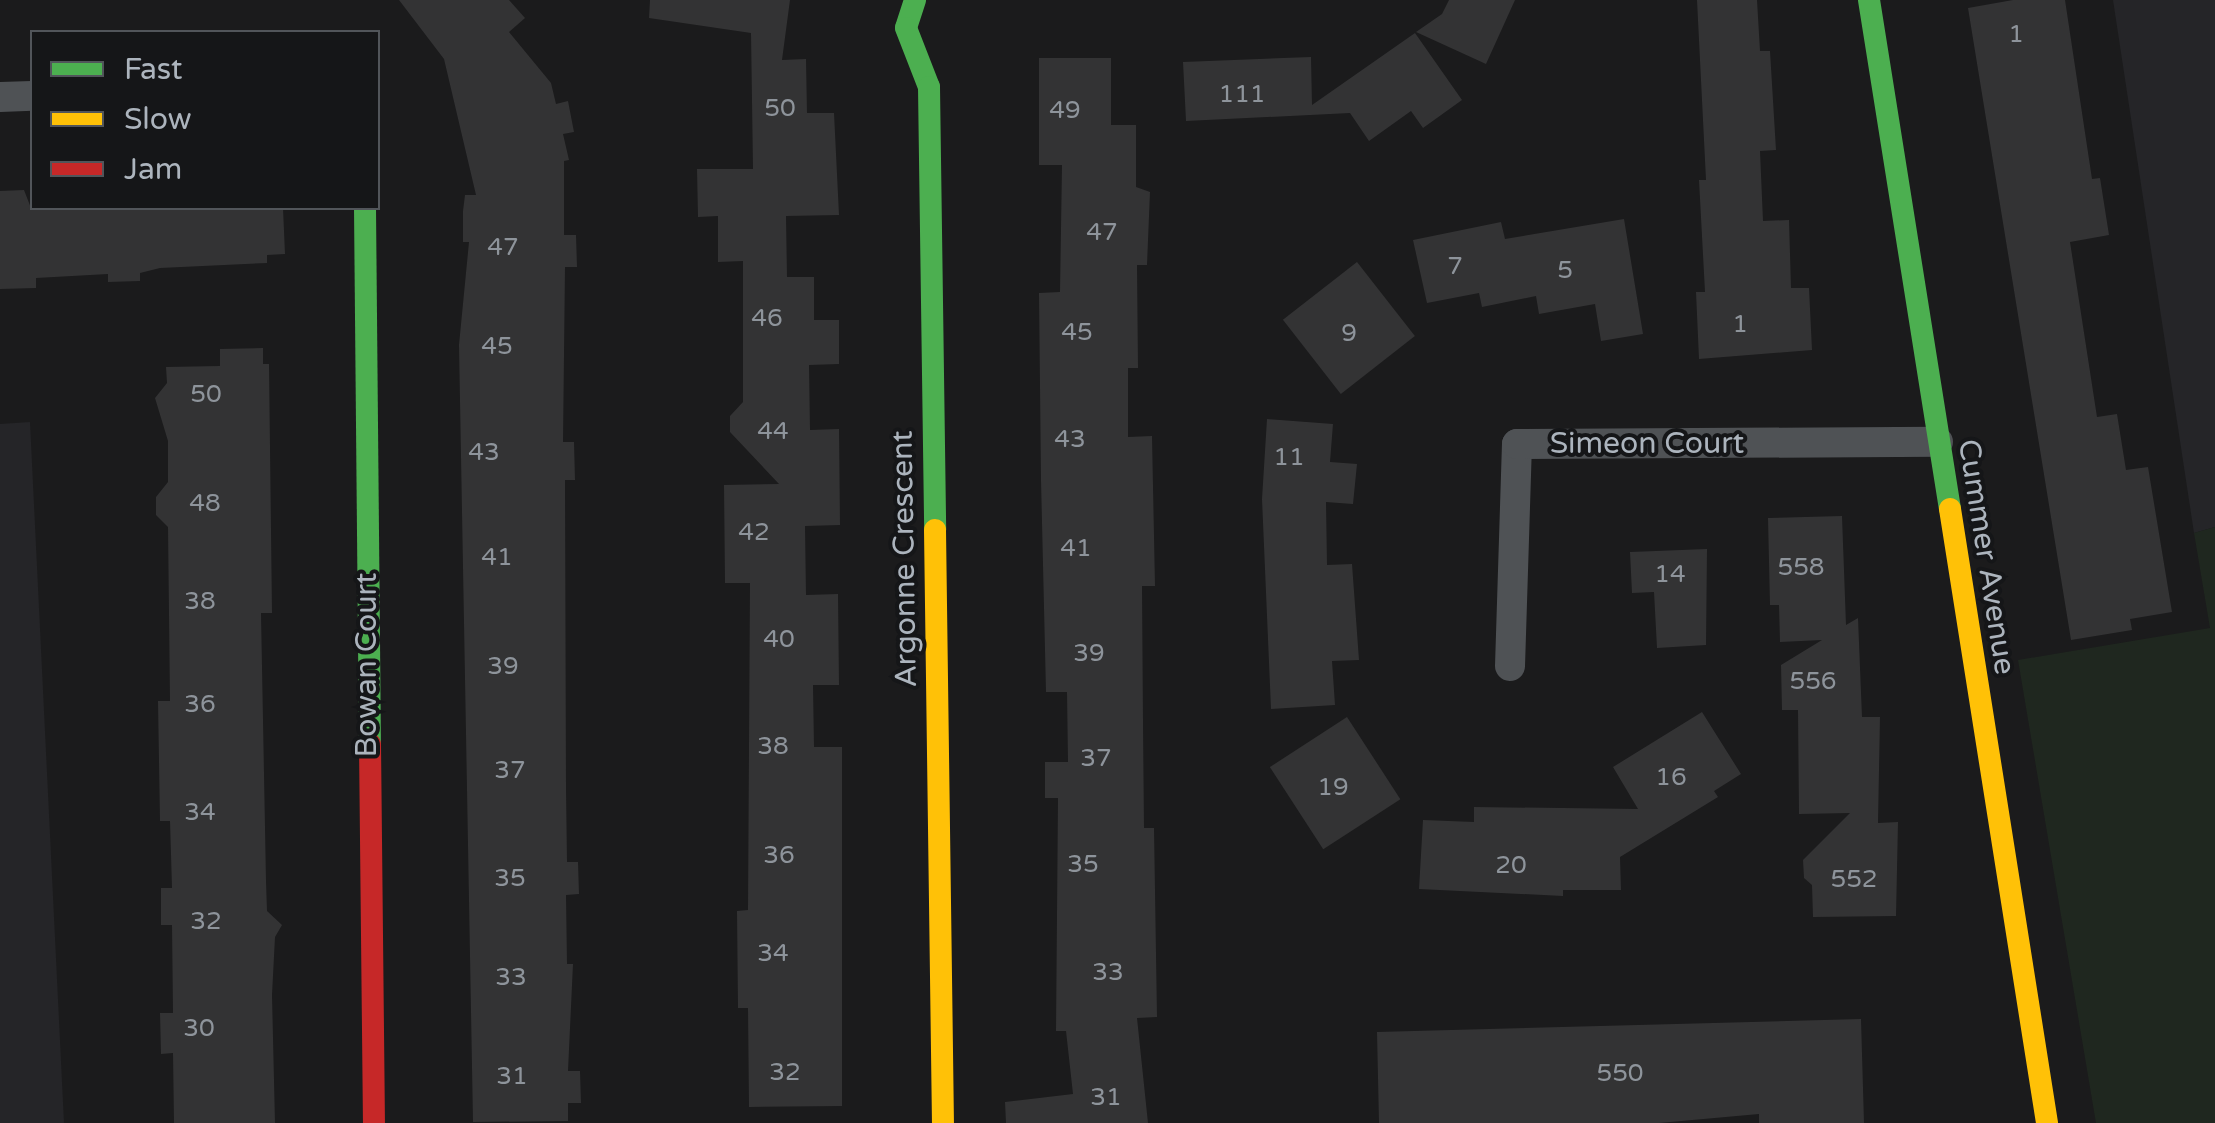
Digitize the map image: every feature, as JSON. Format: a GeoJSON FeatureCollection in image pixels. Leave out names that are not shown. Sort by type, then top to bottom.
{"type":"FeatureCollection","features":[{"type":"Feature","properties":{"kind":"street","name":"Argonne Crescent"},"geometry":{"type":"LineString","coordinates":[[916,0],[906,28],[929,87],[943,1123]]}},
{"type":"Feature","properties":{"kind":"street","name":"Cummer Avenue"},"geometry":{"type":"LineString","coordinates":[[1869,0],[2047,1123]]}},
{"type":"Feature","properties":{"kind":"street"},"geometry":{"type":"LineString","coordinates":[[0,97],[30,96]]}},
{"type":"Feature","properties":{"kind":"street","name":"Bowan Court"},"geometry":{"type":"LineString","coordinates":[[366,210],[374,1123]]}},
{"type":"Feature","properties":{"kind":"street","name":"Simeon Court"},"geometry":{"type":"LineString","coordinates":[[1510,666],[1517,444],[1938,442]]}},
{"type":"Feature","properties":{"kind":"shaded area"},"geometry":{"type":"Polygon","coordinates":[[[2113,0],[2215,0],[2215,527],[2194,533],[2113,0]]]}},
{"type":"Feature","properties":{"kind":"shaded area"},"geometry":{"type":"Polygon","coordinates":[[[30,422],[64,1123],[0,1123],[0,424],[30,422]]]}},
{"type":"Feature","properties":{"kind":"shaded area"},"geometry":{"type":"Polygon","coordinates":[[[2215,527],[2215,1123],[2096,1123],[2018,660],[2210,628],[2194,533],[2215,527]]]}},
{"type":"Feature","properties":{"kind":"building"},"geometry":{"type":"Polygon","coordinates":[[[399,0],[509,0],[525,18],[509,32],[551,83],[556,104],[568,101],[574,132],[563,134],[569,160],[564,161],[564,235],[576,235],[577,267],[565,267],[563,442],[574,442],[575,480],[565,480],[566,788],[567,862],[578,862],[579,894],[566,895],[567,964],[573,964],[568,1071],[580,1071],[581,1103],[568,1103],[568,1121],[473,1122],[459,345],[469,242],[463,242],[463,211],[465,195],[476,195],[444,59],[399,0]]]}},
{"type":"Feature","properties":{"kind":"building"},"geometry":{"type":"Polygon","coordinates":[[[650,0],[790,0],[782,60],[806,59],[807,113],[834,113],[839,215],[786,216],[787,277],[814,277],[814,320],[839,320],[839,364],[809,365],[810,430],[839,429],[840,525],[805,526],[806,595],[838,594],[839,685],[813,685],[814,747],[842,747],[842,1106],[749,1107],[748,1008],[738,1008],[737,911],[748,910],[750,583],[725,583],[724,485],[779,484],[730,432],[730,416],[743,402],[743,261],[718,262],[718,216],[698,217],[697,169],[753,169],[751,33],[649,18],[650,0]]]}},
{"type":"Feature","properties":{"kind":"building"},"geometry":{"type":"Polygon","coordinates":[[[1449,0],[1515,0],[1486,64],[1416,32],[1442,14],[1449,0]]]}},
{"type":"Feature","properties":{"kind":"building"},"geometry":{"type":"Polygon","coordinates":[[[1697,0],[1757,0],[1760,51],[1770,51],[1776,150],[1760,151],[1763,221],[1789,220],[1791,288],[1809,288],[1812,350],[1699,359],[1696,292],[1705,292],[1699,180],[1706,180],[1697,0]]]}},
{"type":"Feature","properties":{"kind":"building"},"geometry":{"type":"Polygon","coordinates":[[[2013,0],[2065,0],[2092,179],[2100,178],[2109,235],[2070,242],[2097,417],[2117,414],[2126,470],[2148,467],[2172,612],[2130,619],[2132,630],[2071,640],[1968,8],[2013,0]]]}},
{"type":"Feature","properties":{"kind":"building"},"geometry":{"type":"Polygon","coordinates":[[[1415,33],[1462,100],[1423,128],[1411,111],[1369,141],[1350,113],[1186,121],[1183,62],[1311,57],[1312,105],[1415,33]]]}},
{"type":"Feature","properties":{"kind":"building"},"geometry":{"type":"Polygon","coordinates":[[[1039,58],[1111,58],[1111,125],[1136,125],[1136,187],[1150,192],[1147,265],[1137,265],[1138,368],[1128,368],[1128,437],[1152,436],[1155,586],[1142,586],[1143,723],[1144,828],[1154,828],[1157,1017],[1137,1018],[1148,1123],[1006,1123],[1005,1102],[1073,1094],[1066,1031],[1056,1031],[1058,798],[1045,798],[1045,762],[1068,762],[1067,692],[1046,692],[1041,480],[1039,293],[1060,292],[1062,165],[1039,165],[1039,58]]]}},
{"type":"Feature","properties":{"kind":"building"},"geometry":{"type":"Polygon","coordinates":[[[24,190],[30,210],[283,210],[285,254],[267,255],[267,263],[160,268],[140,273],[140,281],[108,282],[108,274],[36,278],[36,288],[0,289],[0,191],[24,190]]]}},
{"type":"Feature","properties":{"kind":"building"},"geometry":{"type":"Polygon","coordinates":[[[1624,219],[1643,334],[1601,341],[1595,304],[1539,314],[1536,296],[1482,307],[1479,293],[1427,303],[1413,240],[1501,222],[1505,239],[1624,219]]]}},
{"type":"Feature","properties":{"kind":"building"},"geometry":{"type":"Polygon","coordinates":[[[1357,262],[1415,336],[1341,394],[1283,320],[1357,262]]]}},
{"type":"Feature","properties":{"kind":"building"},"geometry":{"type":"Polygon","coordinates":[[[263,348],[263,364],[269,364],[272,613],[261,613],[266,881],[267,911],[282,925],[275,937],[272,995],[275,1123],[174,1123],[173,1053],[161,1054],[160,1013],[173,1013],[172,925],[161,925],[161,888],[172,888],[170,821],[160,821],[158,701],[170,701],[168,527],[156,515],[156,497],[168,482],[168,441],[155,398],[167,383],[166,367],[220,366],[220,349],[263,348]]]}},
{"type":"Feature","properties":{"kind":"building"},"geometry":{"type":"Polygon","coordinates":[[[1267,419],[1333,424],[1330,462],[1357,464],[1353,504],[1326,502],[1327,565],[1352,564],[1359,660],[1332,661],[1335,705],[1271,709],[1262,499],[1267,419]]]}},
{"type":"Feature","properties":{"kind":"building"},"geometry":{"type":"Polygon","coordinates":[[[1842,516],[1846,625],[1858,618],[1862,717],[1880,717],[1878,823],[1898,822],[1896,916],[1813,917],[1812,885],[1804,878],[1803,860],[1850,813],[1799,814],[1798,710],[1782,710],[1781,665],[1822,640],[1780,642],[1779,605],[1770,605],[1768,518],[1842,516]]]}},
{"type":"Feature","properties":{"kind":"building"},"geometry":{"type":"Polygon","coordinates":[[[1707,549],[1706,645],[1657,648],[1654,592],[1632,593],[1630,552],[1707,549]]]}},
{"type":"Feature","properties":{"kind":"building"},"geometry":{"type":"Polygon","coordinates":[[[1702,712],[1741,774],[1714,791],[1718,797],[1620,857],[1621,890],[1563,890],[1563,896],[1419,889],[1423,820],[1474,822],[1474,807],[1638,809],[1613,767],[1702,712]]]}},
{"type":"Feature","properties":{"kind":"building"},"geometry":{"type":"Polygon","coordinates":[[[1347,717],[1400,799],[1323,849],[1270,767],[1347,717]]]}},
{"type":"Feature","properties":{"kind":"building"},"geometry":{"type":"Polygon","coordinates":[[[1861,1019],[1864,1123],[1759,1123],[1759,1114],[1659,1123],[1379,1123],[1377,1032],[1861,1019]]]}},
{"type":"Feature","properties":{"kind":"traffic: fast"},"geometry":{"type":"LineString","coordinates":[[915,0],[906,28],[929,87],[935,530]]}},
{"type":"Feature","properties":{"kind":"traffic: fast"},"geometry":{"type":"LineString","coordinates":[[1869,0],[1950,509]]}},
{"type":"Feature","properties":{"kind":"traffic: fast"},"geometry":{"type":"LineString","coordinates":[[365,210],[370,744]]}},
{"type":"Feature","properties":{"kind":"traffic: slow"},"geometry":{"type":"LineString","coordinates":[[1950,509],[2047,1123]]}},
{"type":"Feature","properties":{"kind":"traffic: slow"},"geometry":{"type":"LineString","coordinates":[[935,530],[943,1123]]}},
{"type":"Feature","properties":{"kind":"traffic: jam"},"geometry":{"type":"LineString","coordinates":[[370,744],[374,1123]]}}]}
